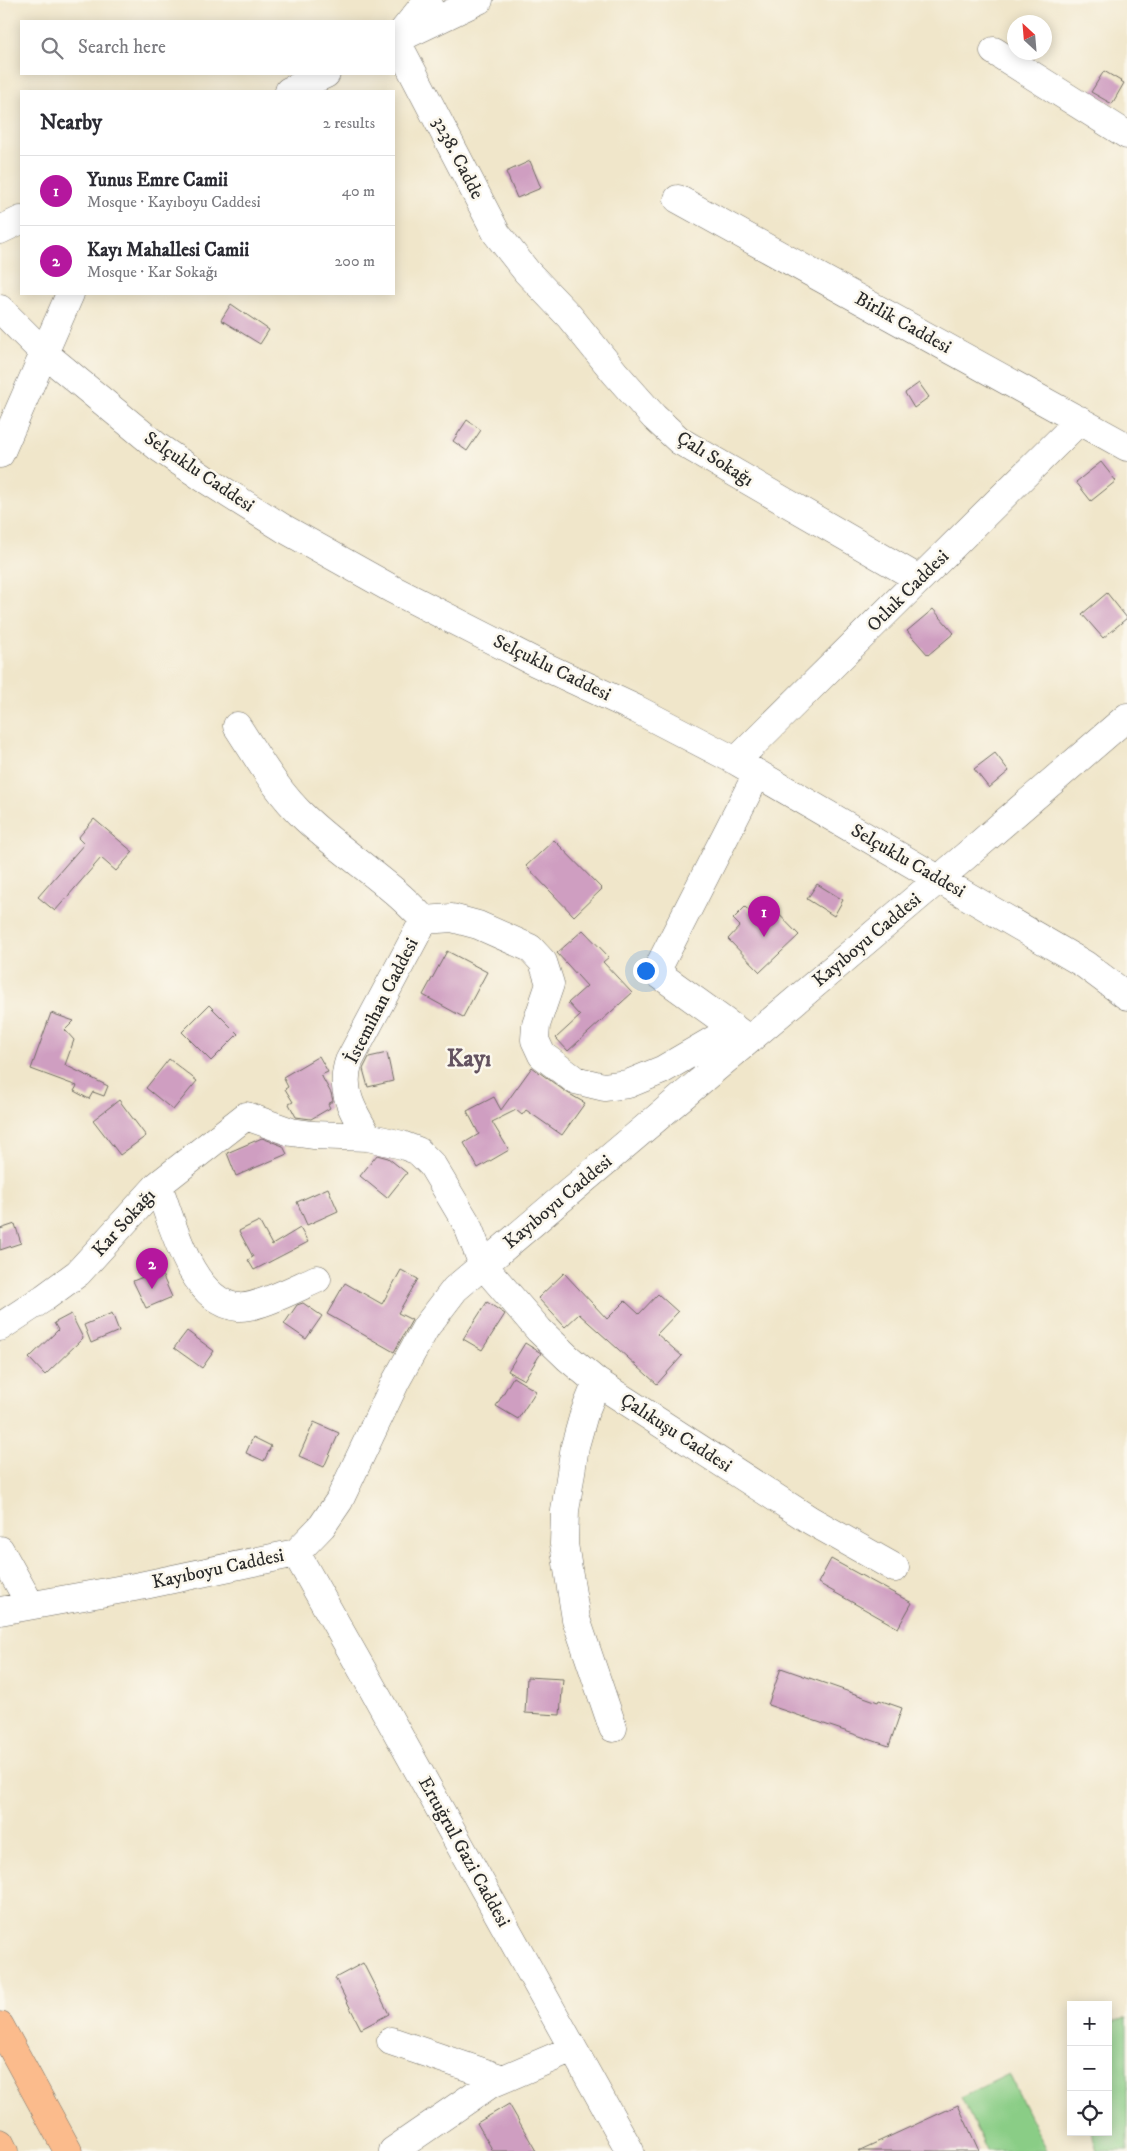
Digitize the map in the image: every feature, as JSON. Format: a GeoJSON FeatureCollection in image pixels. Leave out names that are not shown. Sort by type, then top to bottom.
{"type":"FeatureCollection","features":[{"type":"Feature","properties":{"kind":"highway"},"geometry":{"type":"LineString","coordinates":[[0,2026],[68,2151]]}},
{"type":"Feature","properties":{"kind":"highway"},"geometry":{"type":"LineString","coordinates":[[0,2143],[4,2151]]}},
{"type":"Feature","properties":{"kind":"street"},"geometry":{"type":"LineString","coordinates":[[395,40],[428,0]]}},
{"type":"Feature","properties":{"kind":"street"},"geometry":{"type":"LineString","coordinates":[[395,40],[479,0]]}},
{"type":"Feature","properties":{"kind":"street","name":"3238. Cadde"},"geometry":{"type":"LineString","coordinates":[[395,40],[497,234],[527,272]]}},
{"type":"Feature","properties":{"kind":"street"},"geometry":{"type":"LineString","coordinates":[[994,51],[1127,135]]}},
{"type":"Feature","properties":{"kind":"street"},"geometry":{"type":"LineString","coordinates":[[292,90],[324,75]]}},
{"type":"Feature","properties":{"kind":"street","name":"Birlik Caddesi"},"geometry":{"type":"LineString","coordinates":[[678,199],[1127,447]]}},
{"type":"Feature","properties":{"kind":"street"},"geometry":{"type":"LineString","coordinates":[[0,230],[20,220]]}},
{"type":"Feature","properties":{"kind":"street","name":"Çalı Sokağı"},"geometry":{"type":"LineString","coordinates":[[527,272],[569,316],[615,373],[654,417],[680,440],[919,579]]}},
{"type":"Feature","properties":{"kind":"street"},"geometry":{"type":"LineString","coordinates":[[0,454],[70,295]]}},
{"type":"Feature","properties":{"kind":"street","name":"Selçuklu Caddesi"},"geometry":{"type":"LineString","coordinates":[[0,309],[44,353],[158,447],[283,528],[400,593],[536,662],[636,709],[746,768],[1084,964],[1127,996]]}},
{"type":"Feature","properties":{"kind":"street","name":"Otluk Caddesi"},"geometry":{"type":"LineString","coordinates":[[742,1034],[656,972],[746,768],[919,579],[1080,420]]}},
{"type":"Feature","properties":{"kind":"street","name":"Kayıboyu Caddesi"},"geometry":{"type":"LineString","coordinates":[[0,1611],[30,1604],[140,1586],[296,1553],[322,1526],[339,1501],[396,1381],[426,1327],[455,1289],[742,1034],[939,879],[1127,717]]}},
{"type":"Feature","properties":{"kind":"street"},"geometry":{"type":"LineString","coordinates":[[238,726],[283,795],[304,818],[408,902],[424,920],[452,918],[461,920],[500,933],[530,948],[543,962],[550,984],[536,1025],[536,1040],[542,1056],[575,1080],[604,1087],[628,1084],[742,1034]]}},
{"type":"Feature","properties":{"kind":"street","name":"İstemihan Caddesi"},"geometry":{"type":"LineString","coordinates":[[368,1137],[350,1108],[345,1074],[349,1061],[424,920]]}},
{"type":"Feature","properties":{"kind":"street","name":"Çalıkuşu Caddesi"},"geometry":{"type":"LineString","coordinates":[[246,1116],[291,1132],[313,1136],[368,1137],[402,1145],[418,1152],[432,1165],[467,1224],[484,1265],[539,1330],[568,1358],[597,1382],[810,1520],[895,1568]]}},
{"type":"Feature","properties":{"kind":"street","name":"Kar Sokağı"},"geometry":{"type":"LineString","coordinates":[[0,1327],[78,1273],[158,1185],[246,1116]]}},
{"type":"Feature","properties":{"kind":"street"},"geometry":{"type":"LineString","coordinates":[[158,1185],[189,1266],[206,1289],[219,1301],[238,1307],[256,1304],[317,1279]]}},
{"type":"Feature","properties":{"kind":"street"},"geometry":{"type":"LineString","coordinates":[[597,1382],[584,1414],[572,1462],[565,1511],[564,1544],[576,1619],[613,1728]]}},
{"type":"Feature","properties":{"kind":"street"},"geometry":{"type":"LineString","coordinates":[[0,1550],[30,1604]]}},
{"type":"Feature","properties":{"kind":"street","name":"Ertuğrul Gazi Caddesi"},"geometry":{"type":"LineString","coordinates":[[296,1553],[630,2151]]}},
{"type":"Feature","properties":{"kind":"street"},"geometry":{"type":"LineString","coordinates":[[391,2041],[503,2079]]}},
{"type":"Feature","properties":{"kind":"street"},"geometry":{"type":"LineString","coordinates":[[394,2151],[489,2085],[573,2049]]}},
{"type":"Feature","properties":{"kind":"green space"},"geometry":{"type":"Polygon","coordinates":[[[1127,2018],[1127,2151],[1097,2151],[1093,2136],[1112,2136],[1112,2022],[1127,2018]]]}},
{"type":"Feature","properties":{"kind":"green space"},"geometry":{"type":"Polygon","coordinates":[[[1009,2074],[1047,2151],[987,2151],[961,2097],[1009,2074]]]}},
{"type":"Feature","properties":{"kind":"building"},"geometry":{"type":"Polygon","coordinates":[[[1104,71],[1124,83],[1112,104],[1091,92],[1104,71]]]}},
{"type":"Feature","properties":{"kind":"building"},"geometry":{"type":"Polygon","coordinates":[[[530,161],[541,188],[517,198],[506,172],[530,161]]]}},
{"type":"Feature","properties":{"kind":"building"},"geometry":{"type":"Polygon","coordinates":[[[231,304],[269,330],[260,344],[221,320],[231,304]]]}},
{"type":"Feature","properties":{"kind":"building"},"geometry":{"type":"Polygon","coordinates":[[[919,383],[929,397],[914,408],[905,393],[919,383]]]}},
{"type":"Feature","properties":{"kind":"building"},"geometry":{"type":"Polygon","coordinates":[[[467,420],[481,430],[467,451],[453,441],[467,420]]]}},
{"type":"Feature","properties":{"kind":"building"},"geometry":{"type":"Polygon","coordinates":[[[1101,462],[1116,481],[1091,501],[1076,482],[1101,462]]]}},
{"type":"Feature","properties":{"kind":"building"},"geometry":{"type":"Polygon","coordinates":[[[1107,593],[1127,618],[1103,638],[1082,614],[1107,593]]]}},
{"type":"Feature","properties":{"kind":"building"},"geometry":{"type":"Polygon","coordinates":[[[933,609],[954,633],[928,655],[907,631],[933,609]]]}},
{"type":"Feature","properties":{"kind":"building"},"geometry":{"type":"Polygon","coordinates":[[[995,753],[1009,771],[989,788],[974,769],[995,753]]]}},
{"type":"Feature","properties":{"kind":"building"},"geometry":{"type":"Polygon","coordinates":[[[94,819],[133,852],[116,871],[101,858],[55,911],[38,897],[84,844],[78,838],[94,819]]]}},
{"type":"Feature","properties":{"kind":"building"},"geometry":{"type":"Polygon","coordinates":[[[554,840],[602,889],[574,916],[526,866],[554,840]]]}},
{"type":"Feature","properties":{"kind":"building"},"geometry":{"type":"Polygon","coordinates":[[[817,884],[843,900],[834,916],[807,899],[817,884]]]}},
{"type":"Feature","properties":{"kind":"building"},"geometry":{"type":"Polygon","coordinates":[[[766,901],[799,935],[760,972],[728,939],[740,926],[733,919],[745,907],[753,914],[766,901]]]}},
{"type":"Feature","properties":{"kind":"building"},"geometry":{"type":"Polygon","coordinates":[[[583,930],[609,957],[603,962],[632,993],[568,1051],[556,1038],[580,1016],[568,1003],[587,986],[557,953],[583,930]]]}},
{"type":"Feature","properties":{"kind":"building"},"geometry":{"type":"Polygon","coordinates":[[[447,951],[487,972],[463,1017],[423,995],[447,951]]]}},
{"type":"Feature","properties":{"kind":"building"},"geometry":{"type":"Polygon","coordinates":[[[209,1005],[238,1034],[211,1061],[182,1032],[209,1005]]]}},
{"type":"Feature","properties":{"kind":"building"},"geometry":{"type":"Polygon","coordinates":[[[51,1013],[74,1021],[65,1030],[74,1040],[65,1065],[108,1086],[104,1096],[93,1092],[89,1099],[74,1091],[77,1086],[31,1069],[51,1013]]]}},
{"type":"Feature","properties":{"kind":"building"},"geometry":{"type":"Polygon","coordinates":[[[387,1053],[393,1081],[368,1087],[363,1069],[369,1057],[387,1053]]]}},
{"type":"Feature","properties":{"kind":"building"},"geometry":{"type":"Polygon","coordinates":[[[319,1056],[328,1072],[321,1075],[331,1093],[333,1101],[328,1104],[330,1108],[311,1119],[296,1117],[289,1104],[293,1102],[285,1089],[288,1087],[283,1077],[319,1056]]]}},
{"type":"Feature","properties":{"kind":"building"},"geometry":{"type":"Polygon","coordinates":[[[169,1059],[197,1081],[173,1110],[146,1088],[169,1059]]]}},
{"type":"Feature","properties":{"kind":"building"},"geometry":{"type":"Polygon","coordinates":[[[532,1067],[566,1092],[585,1103],[562,1135],[526,1110],[522,1115],[516,1110],[492,1122],[509,1150],[478,1168],[464,1143],[479,1134],[467,1111],[494,1097],[501,1110],[532,1067]]]}},
{"type":"Feature","properties":{"kind":"building"},"geometry":{"type":"Polygon","coordinates":[[[119,1100],[146,1136],[120,1155],[93,1120],[119,1100]]]}},
{"type":"Feature","properties":{"kind":"building"},"geometry":{"type":"Polygon","coordinates":[[[262,1138],[283,1146],[287,1154],[236,1176],[227,1153],[262,1138]]]}},
{"type":"Feature","properties":{"kind":"building"},"geometry":{"type":"Polygon","coordinates":[[[377,1155],[388,1158],[407,1173],[387,1198],[360,1176],[377,1155]]]}},
{"type":"Feature","properties":{"kind":"building"},"geometry":{"type":"Polygon","coordinates":[[[328,1188],[338,1211],[307,1225],[297,1202],[328,1188]]]}},
{"type":"Feature","properties":{"kind":"building"},"geometry":{"type":"Polygon","coordinates":[[[259,1221],[272,1245],[300,1228],[308,1242],[254,1270],[248,1260],[253,1257],[239,1231],[259,1221]]]}},
{"type":"Feature","properties":{"kind":"building"},"geometry":{"type":"Polygon","coordinates":[[[15,1224],[21,1243],[0,1250],[0,1229],[15,1224]]]}},
{"type":"Feature","properties":{"kind":"building"},"geometry":{"type":"Polygon","coordinates":[[[160,1270],[172,1297],[146,1308],[133,1281],[160,1270]]]}},
{"type":"Feature","properties":{"kind":"building"},"geometry":{"type":"Polygon","coordinates":[[[401,1270],[418,1279],[398,1313],[412,1320],[394,1352],[327,1314],[345,1283],[382,1304],[401,1270]]]}},
{"type":"Feature","properties":{"kind":"building"},"geometry":{"type":"Polygon","coordinates":[[[564,1273],[607,1319],[625,1301],[639,1314],[658,1294],[678,1312],[657,1334],[682,1356],[657,1384],[579,1314],[565,1327],[538,1298],[564,1273]]]}},
{"type":"Feature","properties":{"kind":"building"},"geometry":{"type":"Polygon","coordinates":[[[487,1302],[505,1314],[482,1350],[463,1339],[487,1302]]]}},
{"type":"Feature","properties":{"kind":"building"},"geometry":{"type":"Polygon","coordinates":[[[303,1303],[322,1316],[306,1339],[284,1324],[297,1305],[303,1303]]]}},
{"type":"Feature","properties":{"kind":"building"},"geometry":{"type":"Polygon","coordinates":[[[112,1313],[119,1331],[91,1343],[84,1325],[112,1313]]]}},
{"type":"Feature","properties":{"kind":"building"},"geometry":{"type":"Polygon","coordinates":[[[71,1314],[83,1338],[45,1375],[29,1358],[58,1330],[54,1323],[71,1314]]]}},
{"type":"Feature","properties":{"kind":"building"},"geometry":{"type":"Polygon","coordinates":[[[187,1331],[214,1351],[202,1368],[174,1348],[187,1331]]]}},
{"type":"Feature","properties":{"kind":"building"},"geometry":{"type":"Polygon","coordinates":[[[525,1343],[541,1353],[524,1380],[508,1371],[525,1343]]]}},
{"type":"Feature","properties":{"kind":"building"},"geometry":{"type":"Polygon","coordinates":[[[513,1377],[536,1391],[518,1419],[496,1406],[513,1377]]]}},
{"type":"Feature","properties":{"kind":"building"},"geometry":{"type":"Polygon","coordinates":[[[314,1422],[339,1433],[324,1467],[299,1456],[314,1422]]]}},
{"type":"Feature","properties":{"kind":"building"},"geometry":{"type":"Polygon","coordinates":[[[253,1437],[271,1446],[264,1461],[246,1453],[253,1437]]]}},
{"type":"Feature","properties":{"kind":"building"},"geometry":{"type":"Polygon","coordinates":[[[831,1559],[912,1603],[898,1628],[818,1583],[831,1559]]]}},
{"type":"Feature","properties":{"kind":"building"},"geometry":{"type":"Polygon","coordinates":[[[781,1668],[878,1702],[879,1700],[902,1708],[889,1746],[768,1705],[781,1668]]]}},
{"type":"Feature","properties":{"kind":"building"},"geometry":{"type":"Polygon","coordinates":[[[527,1677],[563,1679],[560,1715],[525,1713],[527,1677]]]}},
{"type":"Feature","properties":{"kind":"building"},"geometry":{"type":"Polygon","coordinates":[[[363,1963],[389,2014],[361,2029],[335,1978],[363,1963]]]}},
{"type":"Feature","properties":{"kind":"building"},"geometry":{"type":"Polygon","coordinates":[[[509,2104],[536,2151],[493,2151],[477,2123],[509,2104]]]}},
{"type":"Feature","properties":{"kind":"building"},"geometry":{"type":"Polygon","coordinates":[[[958,2105],[979,2151],[858,2151],[958,2105]]]}},
{"type":"Feature","properties":{"kind":"place","name":"Yunus Emre Camii"},"geometry":{"type":"Point","coordinates":[764,937]}},
{"type":"Feature","properties":{"kind":"place","name":"Kayı Mahallesi Camii"},"geometry":{"type":"Point","coordinates":[152,1289]}},
{"type":"Feature","properties":{"kind":"district","name":"Kayı"},"geometry":{"type":"Point","coordinates":[469,1059]}}]}
